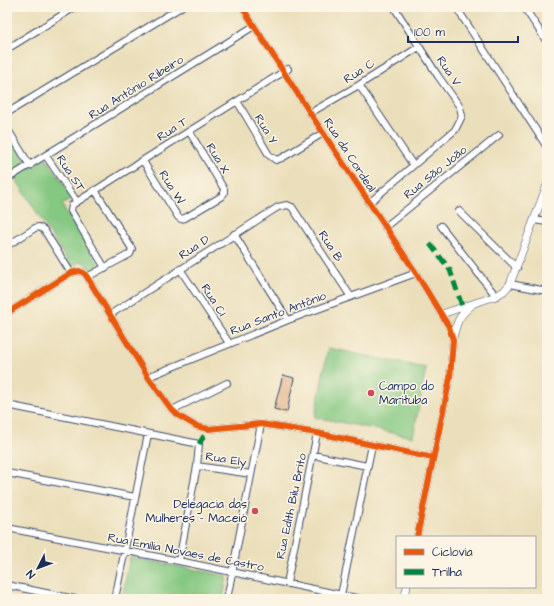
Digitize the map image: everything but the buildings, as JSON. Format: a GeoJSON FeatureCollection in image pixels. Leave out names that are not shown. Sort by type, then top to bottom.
{"type":"FeatureCollection","features":[{"type":"Feature","properties":{"kind":"street"},"geometry":{"type":"LineString","coordinates":[[7,49],[75,7]]}},
{"type":"Feature","properties":{"kind":"street"},"geometry":{"type":"LineString","coordinates":[[8,112],[181,7]]}},
{"type":"Feature","properties":{"kind":"street","name":"Rua da Cordeal"},"geometry":{"type":"LineString","coordinates":[[242,7],[286,71],[310,113],[442,314],[449,327],[453,340]]}},
{"type":"Feature","properties":{"kind":"street","name":"Rua V"},"geometry":{"type":"LineString","coordinates":[[394,7],[460,107],[462,116],[455,130],[413,164]]}},
{"type":"Feature","properties":{"kind":"street"},"geometry":{"type":"LineString","coordinates":[[456,7],[547,147]]}},
{"type":"Feature","properties":{"kind":"street"},"geometry":{"type":"LineString","coordinates":[[524,7],[547,42]]}},
{"type":"Feature","properties":{"kind":"street","name":"Rua Antônio Ribeiro"},"geometry":{"type":"LineString","coordinates":[[8,177],[30,166],[254,26]]}},
{"type":"Feature","properties":{"kind":"street","name":"Rua C"},"geometry":{"type":"LineString","coordinates":[[310,113],[419,47]]}},
{"type":"Feature","properties":{"kind":"street","name":"Rua T"},"geometry":{"type":"LineString","coordinates":[[74,204],[286,71]]}},
{"type":"Feature","properties":{"kind":"street"},"geometry":{"type":"LineString","coordinates":[[359,84],[413,164],[369,203]]}},
{"type":"Feature","properties":{"kind":"street","name":"Rua Y"},"geometry":{"type":"LineString","coordinates":[[237,101],[269,155],[276,160],[282,158],[323,133]]}},
{"type":"Feature","properties":{"kind":"street"},"geometry":{"type":"LineString","coordinates":[[7,128],[30,166]]}},
{"type":"Feature","properties":{"kind":"street","name":"Rua X"},"geometry":{"type":"LineString","coordinates":[[185,218],[222,196],[224,193],[224,189],[189,132]]}},
{"type":"Feature","properties":{"kind":"street","name":"Rua São João"},"geometry":{"type":"LineString","coordinates":[[385,226],[499,135]]}},
{"type":"Feature","properties":{"kind":"street","name":"Rua ST"},"geometry":{"type":"LineString","coordinates":[[46,156],[74,204],[71,211],[105,268]]}},
{"type":"Feature","properties":{"kind":"street","name":"Rua W"},"geometry":{"type":"LineString","coordinates":[[143,161],[178,217],[181,219],[185,218]]}},
{"type":"Feature","properties":{"kind":"street"},"geometry":{"type":"LineString","coordinates":[[442,314],[504,292],[510,284],[517,268],[547,185]]}},
{"type":"Feature","properties":{"kind":"street"},"geometry":{"type":"LineString","coordinates":[[87,277],[130,254],[132,249],[95,190]]}},
{"type":"Feature","properties":{"kind":"street","name":"Rua D"},"geometry":{"type":"LineString","coordinates":[[111,314],[278,207],[287,205],[292,207]]}},
{"type":"Feature","properties":{"kind":"street","name":"Rua B"},"geometry":{"type":"LineString","coordinates":[[292,207],[351,297]]}},
{"type":"Feature","properties":{"kind":"street"},"geometry":{"type":"LineString","coordinates":[[459,210],[517,268]]}},
{"type":"Feature","properties":{"kind":"street"},"geometry":{"type":"LineString","coordinates":[[534,220],[547,222]]}},
{"type":"Feature","properties":{"kind":"street"},"geometry":{"type":"LineString","coordinates":[[441,226],[496,296]]}},
{"type":"Feature","properties":{"kind":"street"},"geometry":{"type":"LineString","coordinates":[[7,246],[39,227],[44,230],[70,273]]}},
{"type":"Feature","properties":{"kind":"street"},"geometry":{"type":"LineString","coordinates":[[234,234],[288,320]]}},
{"type":"Feature","properties":{"kind":"street","name":"Rua C1"},"geometry":{"type":"LineString","coordinates":[[180,269],[229,343]]}},
{"type":"Feature","properties":{"kind":"street"},"geometry":{"type":"LineString","coordinates":[[7,313],[70,273],[79,270],[87,277],[111,314],[148,377],[172,410],[196,426],[208,429],[261,424],[317,433],[433,458]]}},
{"type":"Feature","properties":{"kind":"street","name":"Rua Santo Antônio"},"geometry":{"type":"LineString","coordinates":[[148,377],[288,320],[416,273]]}},
{"type":"Feature","properties":{"kind":"street"},"geometry":{"type":"LineString","coordinates":[[510,284],[547,291]]}},
{"type":"Feature","properties":{"kind":"street"},"geometry":{"type":"LineString","coordinates":[[417,536],[450,378],[453,340],[456,326],[461,314],[475,303]]}},
{"type":"Feature","properties":{"kind":"street"},"geometry":{"type":"LineString","coordinates":[[172,410],[227,382]]}},
{"type":"Feature","properties":{"kind":"street"},"geometry":{"type":"LineString","coordinates":[[7,405],[199,444],[197,466],[179,561]]}},
{"type":"Feature","properties":{"kind":"street"},"geometry":{"type":"LineString","coordinates":[[228,599],[261,424]]}},
{"type":"Feature","properties":{"kind":"street","name":"Rua Edith Bilu Brito"},"geometry":{"type":"LineString","coordinates":[[287,583],[317,433]]}},
{"type":"Feature","properties":{"kind":"street"},"geometry":{"type":"LineString","coordinates":[[115,599],[148,434]]}},
{"type":"Feature","properties":{"kind":"street"},"geometry":{"type":"LineString","coordinates":[[341,594],[372,445]]}},
{"type":"Feature","properties":{"kind":"street"},"geometry":{"type":"LineString","coordinates":[[313,455],[367,466]]}},
{"type":"Feature","properties":{"kind":"street","name":"Rua Ely"},"geometry":{"type":"LineString","coordinates":[[197,466],[251,474]]}},
{"type":"Feature","properties":{"kind":"street"},"geometry":{"type":"LineString","coordinates":[[7,473],[135,497]]}},
{"type":"Feature","properties":{"kind":"street","name":"Rua Emília Novaes de Castro"},"geometry":{"type":"LineString","coordinates":[[7,528],[125,552],[179,561],[361,599]]}},
{"type":"Feature","properties":{"kind":"street"},"geometry":{"type":"LineString","coordinates":[[7,585],[75,599]]}},
{"type":"Feature","properties":{"kind":"street"},"geometry":{"type":"LineString","coordinates":[[404,599],[407,588]]}},
{"type":"Feature","properties":{"kind":"green space"},"geometry":{"type":"Polygon","coordinates":[[[7,131],[30,168],[46,158],[73,198],[62,205],[100,267],[91,272],[85,263],[81,262],[71,267],[7,165],[7,131]]]}},
{"type":"Feature","properties":{"kind":"green space","name":"Campo do Marituba"},"geometry":{"type":"Polygon","coordinates":[[[328,348],[426,368],[413,437],[315,417],[328,348]]]}},
{"type":"Feature","properties":{"kind":"green space"},"geometry":{"type":"Polygon","coordinates":[[[130,557],[227,576],[223,599],[122,599],[130,557]]]}},
{"type":"Feature","properties":{"kind":"marked path"},"geometry":{"type":"LineString","coordinates":[[430,244],[450,270],[462,306]]}},
{"type":"Feature","properties":{"kind":"marked path"},"geometry":{"type":"LineString","coordinates":[[199,444],[208,429]]}},
{"type":"Feature","properties":{"kind":"cycle path"},"geometry":{"type":"LineString","coordinates":[[242,7],[416,273],[449,327],[453,340],[450,378],[417,536]]}},
{"type":"Feature","properties":{"kind":"cycle path"},"geometry":{"type":"LineString","coordinates":[[7,313],[71,273],[79,271],[84,273],[87,277],[148,377],[172,410],[196,426],[208,429],[261,424],[317,433],[433,458]]}},
{"type":"Feature","properties":{"kind":"place","name":"Campo do Marituba"},"geometry":{"type":"Point","coordinates":[371,393]}},
{"type":"Feature","properties":{"kind":"place","name":"Delegacia das Mulheres - Maceió"},"geometry":{"type":"Point","coordinates":[255,511]}}]}
